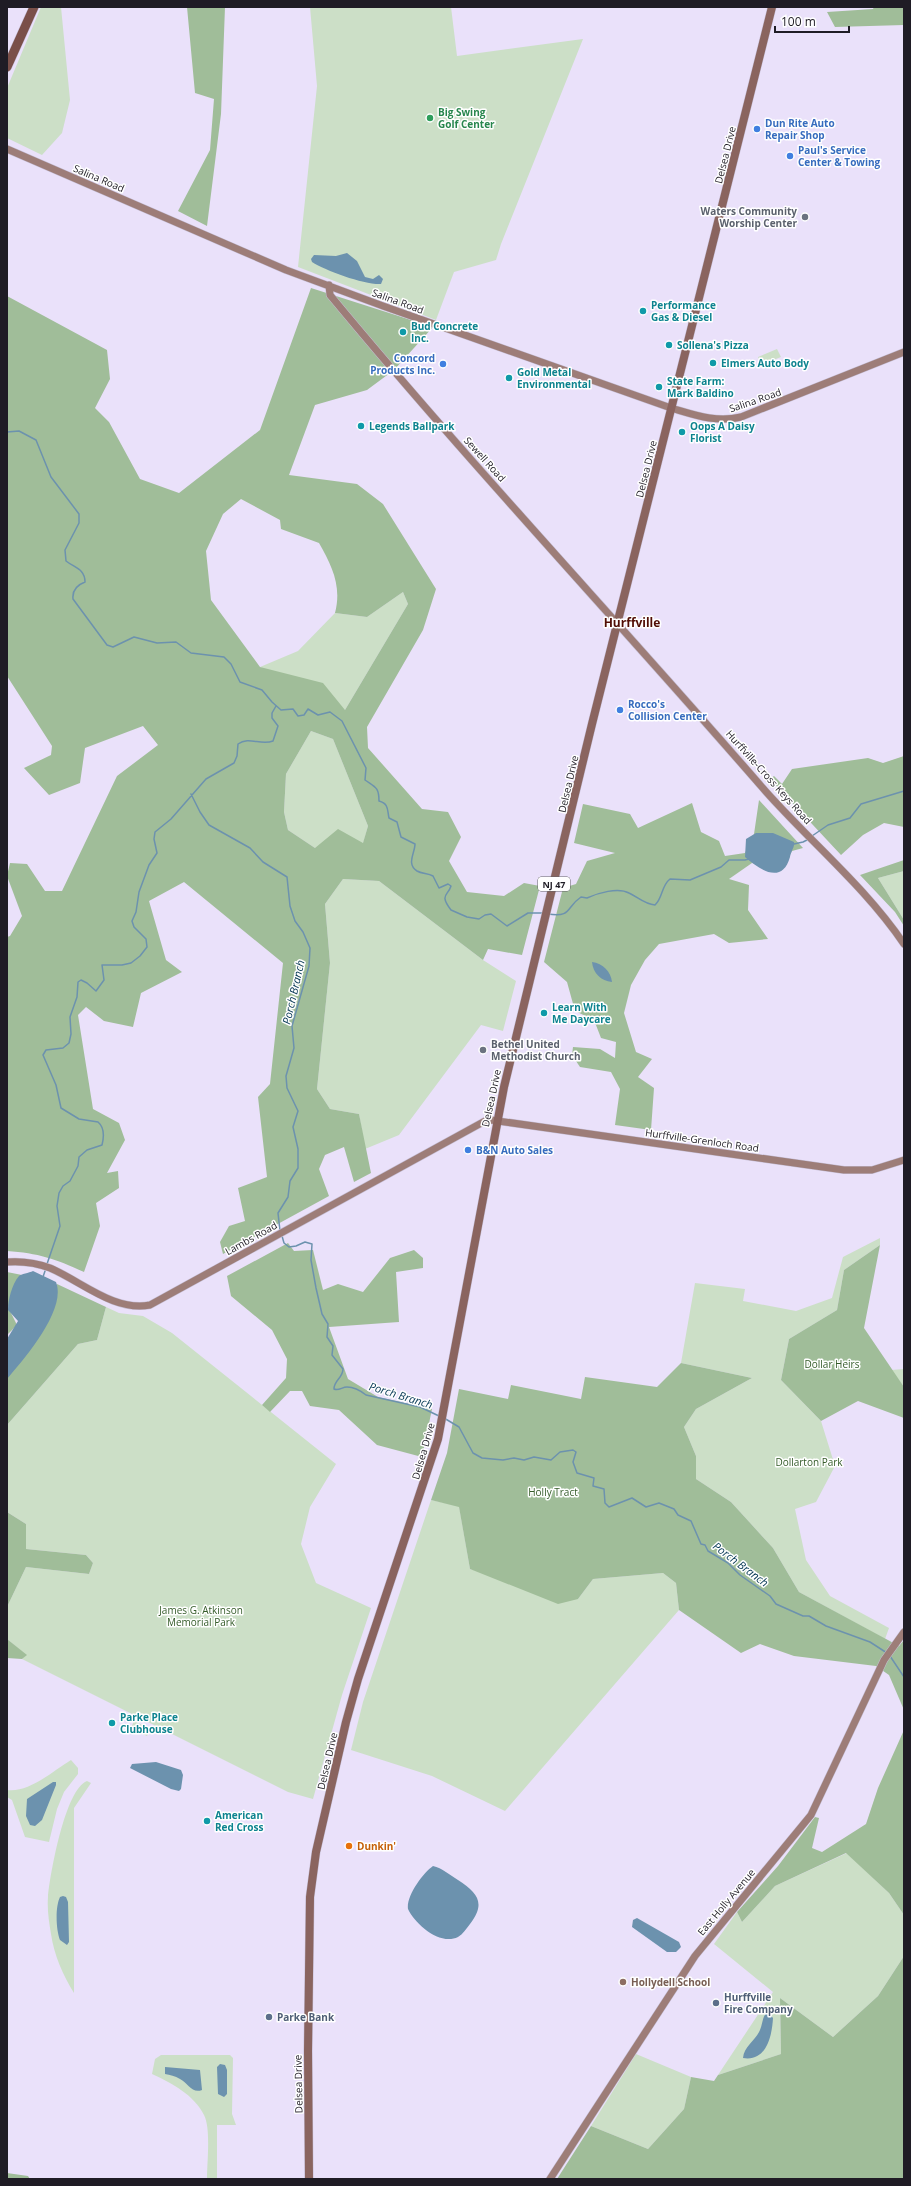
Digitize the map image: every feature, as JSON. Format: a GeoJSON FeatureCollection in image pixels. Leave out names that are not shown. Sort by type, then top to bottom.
{"type":"FeatureCollection","features":[{"type":"Feature","properties":{"kind":"highway"},"geometry":{"type":"LineString","coordinates":[[7,67],[34,7]]}},
{"type":"Feature","properties":{"kind":"main road","name":"Delsea Drive"},"geometry":{"type":"LineString","coordinates":[[309,2179],[308,2051],[310,1897],[313,1870],[346,1722],[358,1679],[438,1440],[496,1120],[617,624],[772,7]]}},
{"type":"Feature","properties":{"kind":"main road","name":"Salina Road"},"geometry":{"type":"LineString","coordinates":[[7,149],[258,258],[672,408],[708,419],[732,419],[790,399],[904,352]]}},
{"type":"Feature","properties":{"kind":"main road","name":"Sewell Road"},"geometry":{"type":"LineString","coordinates":[[329,285],[330,295],[394,372],[617,624]]}},
{"type":"Feature","properties":{"kind":"main road","name":"Hurffville-Cross Keys Road"},"geometry":{"type":"LineString","coordinates":[[617,624],[769,795],[883,915],[904,944]]}},
{"type":"Feature","properties":{"kind":"main road","name":"Hurffville-Grenloch Road"},"geometry":{"type":"LineString","coordinates":[[496,1120],[844,1170],[872,1170],[904,1160]]}},
{"type":"Feature","properties":{"kind":"main road","name":"Lambs Road"},"geometry":{"type":"LineString","coordinates":[[7,1262],[44,1266],[104,1296],[135,1306],[145,1306],[157,1302],[485,1121],[496,1120]]}},
{"type":"Feature","properties":{"kind":"main road","name":"East Holly Avenue"},"geometry":{"type":"LineString","coordinates":[[550,2179],[695,1956],[811,1815],[884,1660],[891,1648],[904,1632]]}},
{"type":"Feature","properties":{"kind":"green space"},"geometry":{"type":"Polygon","coordinates":[[[41,7],[61,7],[70,100],[62,133],[42,155],[7,138],[7,88],[41,7]]]}},
{"type":"Feature","properties":{"kind":"green space"},"geometry":{"type":"Polygon","coordinates":[[[187,7],[225,7],[221,114],[207,226],[178,211],[210,150],[214,99],[195,93],[187,7]]]}},
{"type":"Feature","properties":{"kind":"green space"},"geometry":{"type":"Polygon","coordinates":[[[310,7],[451,7],[457,56],[583,39],[501,244],[496,260],[454,272],[436,320],[298,267],[317,86],[310,7]]]}},
{"type":"Feature","properties":{"kind":"green space"},"geometry":{"type":"Polygon","coordinates":[[[874,7],[904,7],[904,25],[835,27],[827,12],[873,9],[874,7]]]}},
{"type":"Feature","properties":{"kind":"green space"},"geometry":{"type":"Polygon","coordinates":[[[311,288],[433,327],[394,370],[367,390],[315,405],[289,475],[357,484],[383,504],[436,589],[423,630],[367,727],[368,748],[422,809],[448,812],[461,837],[449,861],[467,892],[504,896],[524,883],[540,886],[522,955],[488,949],[483,960],[379,881],[343,879],[325,904],[330,963],[317,1089],[330,1109],[359,1114],[371,1173],[354,1182],[344,1147],[325,1155],[319,1169],[329,1196],[223,1254],[220,1242],[229,1226],[245,1221],[238,1188],[267,1177],[258,1097],[270,1084],[283,963],[184,882],[149,901],[166,960],[182,972],[141,993],[133,1027],[104,1021],[86,1007],[78,1015],[93,1109],[119,1123],[125,1140],[107,1173],[118,1171],[119,1188],[96,1203],[100,1226],[84,1272],[47,1257],[7,1251],[7,937],[10,936],[22,916],[7,876],[10,863],[27,864],[45,891],[62,891],[117,776],[158,745],[143,726],[85,748],[80,783],[49,795],[24,768],[51,755],[52,746],[7,676],[7,296],[107,350],[110,379],[95,408],[109,422],[140,479],[179,493],[260,430],[311,288]],[[241,499],[223,514],[206,551],[211,600],[260,667],[323,683],[345,710],[408,604],[403,592],[367,617],[335,613],[337,594],[334,576],[332,568],[319,543],[281,529],[280,520],[241,499]],[[311,731],[286,774],[284,812],[288,830],[315,848],[338,829],[363,843],[368,826],[333,739],[311,731]]]}},
{"type":"Feature","properties":{"kind":"green space"},"geometry":{"type":"Polygon","coordinates":[[[777,349],[781,357],[761,365],[758,357],[777,349]]]}},
{"type":"Feature","properties":{"kind":"green space"},"geometry":{"type":"Polygon","coordinates":[[[403,592],[408,604],[345,710],[260,667],[298,651],[335,613],[367,617],[403,592]]]}},
{"type":"Feature","properties":{"kind":"green space"},"geometry":{"type":"Polygon","coordinates":[[[311,731],[333,739],[368,826],[363,844],[315,848],[288,830],[284,812],[286,774],[311,731]]]}},
{"type":"Feature","properties":{"kind":"green space"},"geometry":{"type":"Polygon","coordinates":[[[904,756],[904,827],[884,823],[863,835],[841,855],[770,779],[774,776],[782,784],[792,769],[868,758],[883,763],[904,756]]]}},
{"type":"Feature","properties":{"kind":"green space"},"geometry":{"type":"Polygon","coordinates":[[[759,800],[803,848],[792,851],[782,870],[752,863],[729,879],[749,885],[748,910],[768,939],[729,943],[714,934],[659,944],[645,960],[631,985],[624,1013],[636,1052],[652,1059],[638,1077],[654,1088],[651,1130],[615,1125],[620,1089],[611,1072],[580,1067],[572,1055],[573,1047],[600,1049],[615,1058],[616,1042],[601,1038],[594,1020],[575,1011],[567,982],[544,962],[563,888],[576,884],[587,861],[615,853],[574,843],[583,804],[630,814],[638,828],[692,803],[701,832],[719,841],[725,856],[745,853],[754,834],[759,800]]]}},
{"type":"Feature","properties":{"kind":"green space"},"geometry":{"type":"Polygon","coordinates":[[[904,860],[904,871],[878,878],[904,920],[904,926],[895,912],[860,875],[904,860]]]}},
{"type":"Feature","properties":{"kind":"green space"},"geometry":{"type":"Polygon","coordinates":[[[904,871],[904,920],[878,878],[904,871]]]}},
{"type":"Feature","properties":{"kind":"green space"},"geometry":{"type":"Polygon","coordinates":[[[343,879],[379,881],[483,960],[516,981],[503,1031],[481,1025],[399,1135],[365,1149],[359,1114],[330,1109],[317,1089],[330,963],[325,904],[343,879]]]}},
{"type":"Feature","properties":{"kind":"green space","name":"Dollarton Park"},"geometry":{"type":"Polygon","coordinates":[[[880,1238],[880,1245],[844,1270],[837,1310],[789,1339],[781,1380],[821,1421],[835,1466],[816,1502],[795,1509],[806,1560],[830,1596],[889,1628],[885,1639],[799,1592],[773,1548],[731,1502],[696,1479],[696,1456],[684,1427],[696,1409],[752,1378],[681,1363],[695,1283],[745,1289],[743,1301],[796,1311],[832,1298],[843,1257],[880,1238]]]}},
{"type":"Feature","properties":{"kind":"green space"},"geometry":{"type":"Polygon","coordinates":[[[288,1243],[294,1251],[313,1250],[323,1290],[338,1284],[363,1292],[390,1258],[414,1250],[423,1258],[423,1268],[396,1272],[399,1322],[329,1327],[348,1379],[378,1397],[432,1409],[422,1457],[377,1445],[339,1410],[310,1406],[302,1391],[290,1391],[270,1412],[262,1405],[286,1378],[287,1359],[272,1330],[231,1296],[227,1276],[288,1243]]]}},
{"type":"Feature","properties":{"kind":"green space","name":"Dollar Heirs"},"geometry":{"type":"Polygon","coordinates":[[[880,1245],[864,1328],[904,1387],[904,1418],[858,1401],[821,1421],[781,1380],[789,1339],[837,1310],[844,1270],[880,1245]]]}},
{"type":"Feature","properties":{"kind":"green space"},"geometry":{"type":"Polygon","coordinates":[[[7,1272],[27,1276],[8,1307],[17,1325],[7,1335],[7,1272]]]}},
{"type":"Feature","properties":{"kind":"green space"},"geometry":{"type":"Polygon","coordinates":[[[57,1284],[106,1307],[97,1340],[78,1344],[7,1425],[7,1355],[57,1284]]]}},
{"type":"Feature","properties":{"kind":"green space","name":"James G. Atkinson Memorial Park"},"geometry":{"type":"Polygon","coordinates":[[[106,1307],[119,1313],[143,1316],[172,1333],[336,1464],[310,1507],[301,1544],[316,1583],[371,1608],[342,1695],[313,1799],[288,1792],[22,1659],[26,1655],[7,1639],[7,1607],[26,1567],[89,1574],[93,1563],[86,1555],[26,1549],[26,1524],[7,1512],[7,1425],[78,1344],[97,1340],[106,1307]]]}},
{"type":"Feature","properties":{"kind":"green space","name":"Holly Tract"},"geometry":{"type":"Polygon","coordinates":[[[681,1363],[752,1378],[696,1409],[684,1427],[696,1456],[696,1479],[731,1502],[773,1548],[799,1592],[899,1646],[904,1640],[904,1710],[889,1675],[876,1666],[794,1656],[760,1644],[741,1653],[679,1610],[676,1583],[663,1573],[593,1579],[578,1599],[558,1604],[470,1569],[459,1507],[431,1500],[447,1453],[459,1389],[508,1399],[511,1385],[581,1399],[585,1377],[657,1387],[681,1363]]]}},
{"type":"Feature","properties":{"kind":"green space"},"geometry":{"type":"Polygon","coordinates":[[[904,1369],[904,1387],[891,1370],[904,1369]]]}},
{"type":"Feature","properties":{"kind":"green space"},"geometry":{"type":"Polygon","coordinates":[[[431,1500],[459,1506],[470,1569],[578,1599],[593,1579],[663,1573],[676,1583],[679,1610],[505,1811],[432,1776],[351,1750],[363,1702],[431,1500]]]}},
{"type":"Feature","properties":{"kind":"green space"},"geometry":{"type":"Polygon","coordinates":[[[7,1512],[26,1524],[26,1549],[86,1555],[93,1563],[89,1574],[26,1567],[7,1607],[7,1512]]]}},
{"type":"Feature","properties":{"kind":"green space"},"geometry":{"type":"Polygon","coordinates":[[[7,1639],[27,1655],[22,1659],[7,1658],[7,1639]]]}},
{"type":"Feature","properties":{"kind":"green space"},"geometry":{"type":"Polygon","coordinates":[[[134,1721],[150,1729],[147,1736],[131,1728],[134,1721]]]}},
{"type":"Feature","properties":{"kind":"green space"},"geometry":{"type":"Polygon","coordinates":[[[904,1730],[904,1915],[889,1893],[846,1853],[775,1886],[742,1922],[737,1912],[778,1866],[815,1817],[819,1818],[812,1848],[822,1852],[866,1824],[878,1788],[904,1730]]]}},
{"type":"Feature","properties":{"kind":"green space"},"geometry":{"type":"Polygon","coordinates":[[[71,1760],[78,1768],[78,1774],[64,1792],[57,1809],[49,1842],[25,1837],[12,1800],[7,1797],[7,1790],[15,1790],[32,1785],[71,1760]]]}},
{"type":"Feature","properties":{"kind":"green space"},"geometry":{"type":"Polygon","coordinates":[[[87,1781],[91,1783],[74,1808],[74,1993],[66,1979],[54,1950],[49,1920],[48,1897],[55,1853],[66,1815],[72,1799],[79,1787],[87,1781]]]}},
{"type":"Feature","properties":{"kind":"green space"},"geometry":{"type":"Polygon","coordinates":[[[847,1853],[889,1893],[904,1915],[904,1956],[878,1996],[833,2037],[780,1998],[781,2054],[718,2075],[773,1992],[714,1944],[737,1912],[742,1922],[775,1886],[847,1853]]]}},
{"type":"Feature","properties":{"kind":"green space"},"geometry":{"type":"Polygon","coordinates":[[[904,1956],[904,2179],[557,2179],[591,2126],[648,2149],[684,2109],[691,2077],[714,2081],[718,2075],[781,2054],[780,1998],[833,2037],[878,1996],[904,1956]]]}},
{"type":"Feature","properties":{"kind":"green space"},"geometry":{"type":"Polygon","coordinates":[[[636,2054],[691,2077],[684,2109],[648,2149],[591,2126],[636,2054]]]}},
{"type":"Feature","properties":{"kind":"green space"},"geometry":{"type":"Polygon","coordinates":[[[161,2055],[230,2055],[233,2058],[232,2114],[236,2125],[217,2125],[217,2179],[207,2179],[207,2128],[204,2115],[200,2108],[182,2090],[152,2074],[155,2059],[161,2055]]]}},
{"type":"Feature","properties":{"kind":"green space"},"geometry":{"type":"Polygon","coordinates":[[[7,2173],[28,2176],[30,2179],[7,2179],[7,2173]]]}},
{"type":"Feature","properties":{"kind":"water"},"geometry":{"type":"Polygon","coordinates":[[[347,253],[357,261],[365,277],[373,279],[379,275],[383,279],[381,284],[374,284],[346,277],[318,266],[312,262],[311,259],[314,255],[336,256],[347,253]]]}},
{"type":"Feature","properties":{"kind":"water"},"geometry":{"type":"Polygon","coordinates":[[[756,833],[773,833],[794,842],[786,866],[782,871],[776,873],[764,870],[745,857],[746,839],[756,833]]]}},
{"type":"Feature","properties":{"kind":"water"},"geometry":{"type":"Polygon","coordinates":[[[592,962],[600,964],[606,969],[612,982],[604,980],[598,976],[594,970],[592,962]]]}},
{"type":"Feature","properties":{"kind":"water"},"geometry":{"type":"Polygon","coordinates":[[[33,1271],[56,1282],[58,1293],[55,1306],[50,1320],[42,1334],[7,1379],[7,1339],[18,1321],[8,1310],[12,1288],[19,1276],[33,1271]]]}},
{"type":"Feature","properties":{"kind":"water"},"geometry":{"type":"Polygon","coordinates":[[[156,1762],[181,1770],[183,1775],[181,1789],[179,1791],[171,1789],[130,1768],[132,1764],[156,1762]]]}},
{"type":"Feature","properties":{"kind":"water"},"geometry":{"type":"Polygon","coordinates":[[[53,1782],[56,1782],[56,1785],[42,1820],[35,1826],[30,1825],[26,1816],[27,1799],[53,1782]]]}},
{"type":"Feature","properties":{"kind":"water"},"geometry":{"type":"Polygon","coordinates":[[[433,1866],[443,1870],[471,1889],[478,1899],[478,1910],[475,1917],[458,1937],[444,1939],[436,1936],[422,1927],[411,1915],[408,1909],[412,1892],[416,1885],[433,1866]]]}},
{"type":"Feature","properties":{"kind":"water"},"geometry":{"type":"Polygon","coordinates":[[[60,1897],[66,1897],[68,1902],[69,1942],[67,1945],[60,1940],[57,1925],[58,1901],[60,1897]]]}},
{"type":"Feature","properties":{"kind":"water"},"geometry":{"type":"Polygon","coordinates":[[[637,1918],[679,1942],[681,1947],[676,1952],[667,1952],[632,1927],[633,1920],[637,1918]]]}},
{"type":"Feature","properties":{"kind":"water"},"geometry":{"type":"Polygon","coordinates":[[[768,2012],[773,2018],[767,2046],[758,2056],[743,2058],[746,2050],[758,2034],[768,2012]]]}},
{"type":"Feature","properties":{"kind":"water"},"geometry":{"type":"Polygon","coordinates":[[[220,2064],[225,2065],[227,2070],[227,2094],[224,2097],[218,2094],[217,2067],[220,2064]]]}},
{"type":"Feature","properties":{"kind":"water"},"geometry":{"type":"Polygon","coordinates":[[[165,2067],[200,2070],[202,2090],[195,2091],[178,2078],[165,2074],[165,2067]]]}},
{"type":"Feature","properties":{"kind":"waterway"},"geometry":{"type":"LineString","coordinates":[[7,432],[19,431],[36,440],[51,477],[79,514],[79,523],[65,550],[66,561],[79,569],[85,578],[85,582],[77,586],[74,590],[73,599],[107,645],[113,647],[134,637],[157,643],[176,642],[191,653],[224,657],[231,664],[240,682],[262,690],[281,710],[293,709],[298,716],[304,715],[308,709],[318,715],[330,712],[342,721],[366,768],[365,780],[377,790],[379,801],[386,805],[388,809],[389,818],[397,822],[401,837],[415,844],[412,858],[412,865],[414,868],[419,872],[433,876],[439,888],[448,884],[451,886],[445,896],[447,905],[451,910],[467,917],[479,919],[485,915],[491,914],[507,926],[528,913],[542,913]]}},
{"type":"Feature","properties":{"kind":"waterway"},"geometry":{"type":"LineString","coordinates":[[47,1264],[60,1226],[57,1206],[59,1193],[63,1186],[70,1181],[78,1166],[79,1157],[87,1150],[102,1145],[103,1136],[102,1129],[98,1122],[79,1119],[61,1108],[56,1085],[43,1055],[46,1050],[63,1048],[69,1043],[71,1034],[70,1017],[77,997],[78,982],[81,980],[96,991],[104,980],[102,965],[122,965],[131,963],[140,956],[147,947],[146,939],[134,927],[132,921],[136,912],[139,892],[149,865],[157,853],[154,839],[155,832],[171,819],[206,779],[234,763],[237,756],[238,744],[246,741],[273,741],[278,726],[272,718],[272,713],[276,706]]}},
{"type":"Feature","properties":{"kind":"waterway"},"geometry":{"type":"LineString","coordinates":[[812,836],[828,825],[850,818],[861,804],[904,791]]}},
{"type":"Feature","properties":{"kind":"waterway","name":"Porch Branch"},"geometry":{"type":"LineString","coordinates":[[191,794],[200,812],[209,825],[250,848],[263,862],[287,877],[290,906],[295,921],[303,932],[310,948],[309,966],[292,1026],[294,1048],[286,1076],[287,1088],[298,1111],[293,1127],[298,1149],[298,1168],[290,1181],[288,1197],[278,1213],[280,1231]]}},
{"type":"Feature","properties":{"kind":"waterway"},"geometry":{"type":"LineString","coordinates":[[794,844],[809,839]]}},
{"type":"Feature","properties":{"kind":"waterway"},"geometry":{"type":"LineString","coordinates":[[548,914],[556,915],[565,913],[581,897],[587,898],[597,894],[614,891],[624,891],[644,902],[655,905],[658,902],[665,885],[670,879],[690,880],[721,867],[729,860],[749,859]]}},
{"type":"Feature","properties":{"kind":"waterway","name":"Porch Branch"},"geometry":{"type":"LineString","coordinates":[[282,1236],[284,1243],[289,1247],[305,1242],[312,1244],[311,1260],[322,1314],[328,1324],[327,1337],[333,1346],[332,1355],[343,1369],[342,1375],[335,1383],[334,1389],[337,1390],[347,1387],[352,1388],[366,1395],[420,1407],[439,1416]]}},
{"type":"Feature","properties":{"kind":"waterway"},"geometry":{"type":"LineString","coordinates":[[43,1277],[45,1271]]}},
{"type":"Feature","properties":{"kind":"waterway","name":"Porch Branch"},"geometry":{"type":"LineString","coordinates":[[444,1418],[459,1427],[473,1453],[482,1458],[503,1460],[514,1458],[524,1460],[534,1457],[551,1460],[560,1452],[573,1450],[576,1452],[573,1462],[577,1473],[594,1478],[593,1486],[604,1489],[605,1503],[609,1507],[632,1498],[646,1507],[659,1503],[674,1509],[678,1515],[691,1521],[701,1544],[705,1545],[708,1551],[728,1563],[740,1575],[770,1596],[776,1604],[803,1616],[809,1616],[826,1626],[870,1642],[887,1653]]}},
{"type":"Feature","properties":{"kind":"waterway","name":"Porch Branch"},"geometry":{"type":"LineString","coordinates":[[890,1656],[904,1677]]}},
{"type":"Feature","properties":{"kind":"place","name":"Big Swing Golf Center"},"geometry":{"type":"Point","coordinates":[430,118]}},
{"type":"Feature","properties":{"kind":"place","name":"Dun Rite Auto Repair Shop"},"geometry":{"type":"Point","coordinates":[757,129]}},
{"type":"Feature","properties":{"kind":"place","name":"Paul's Service Center & Towing"},"geometry":{"type":"Point","coordinates":[790,156]}},
{"type":"Feature","properties":{"kind":"place","name":"Waters Community Worship Center"},"geometry":{"type":"Point","coordinates":[805,217]}},
{"type":"Feature","properties":{"kind":"place","name":"Performance Gas & Diesel"},"geometry":{"type":"Point","coordinates":[643,311]}},
{"type":"Feature","properties":{"kind":"place","name":"Bud Concrete Inc."},"geometry":{"type":"Point","coordinates":[403,332]}},
{"type":"Feature","properties":{"kind":"place","name":"Sollena's Pizza"},"geometry":{"type":"Point","coordinates":[669,345]}},
{"type":"Feature","properties":{"kind":"place","name":"Elmers Auto Body"},"geometry":{"type":"Point","coordinates":[713,363]}},
{"type":"Feature","properties":{"kind":"place","name":"Concord Products Inc."},"geometry":{"type":"Point","coordinates":[443,364]}},
{"type":"Feature","properties":{"kind":"place","name":"Gold Metal Environmental"},"geometry":{"type":"Point","coordinates":[509,378]}},
{"type":"Feature","properties":{"kind":"place","name":"State Farm: Mark Baldino"},"geometry":{"type":"Point","coordinates":[659,387]}},
{"type":"Feature","properties":{"kind":"place","name":"Legends Ballpark"},"geometry":{"type":"Point","coordinates":[361,426]}},
{"type":"Feature","properties":{"kind":"place","name":"Oops A Daisy Florist"},"geometry":{"type":"Point","coordinates":[682,432]}},
{"type":"Feature","properties":{"kind":"place","name":"Rocco's Collision Center"},"geometry":{"type":"Point","coordinates":[620,710]}},
{"type":"Feature","properties":{"kind":"place","name":"Learn With Me Daycare"},"geometry":{"type":"Point","coordinates":[544,1013]}},
{"type":"Feature","properties":{"kind":"place","name":"Bethel United Methodist Church"},"geometry":{"type":"Point","coordinates":[483,1050]}},
{"type":"Feature","properties":{"kind":"place","name":"B&N Auto Sales"},"geometry":{"type":"Point","coordinates":[468,1150]}},
{"type":"Feature","properties":{"kind":"place","name":"Parke Place Clubhouse"},"geometry":{"type":"Point","coordinates":[112,1723]}},
{"type":"Feature","properties":{"kind":"place","name":"American Red Cross"},"geometry":{"type":"Point","coordinates":[207,1821]}},
{"type":"Feature","properties":{"kind":"place","name":"Dunkin'"},"geometry":{"type":"Point","coordinates":[349,1846]}},
{"type":"Feature","properties":{"kind":"place","name":"Hollydell School"},"geometry":{"type":"Point","coordinates":[623,1982]}},
{"type":"Feature","properties":{"kind":"place","name":"Hurffville Fire Company"},"geometry":{"type":"Point","coordinates":[716,2003]}},
{"type":"Feature","properties":{"kind":"place","name":"Parke Bank"},"geometry":{"type":"Point","coordinates":[269,2017]}},
{"type":"Feature","properties":{"kind":"district","name":"Hurffville"},"geometry":{"type":"Point","coordinates":[632,622]}}]}
